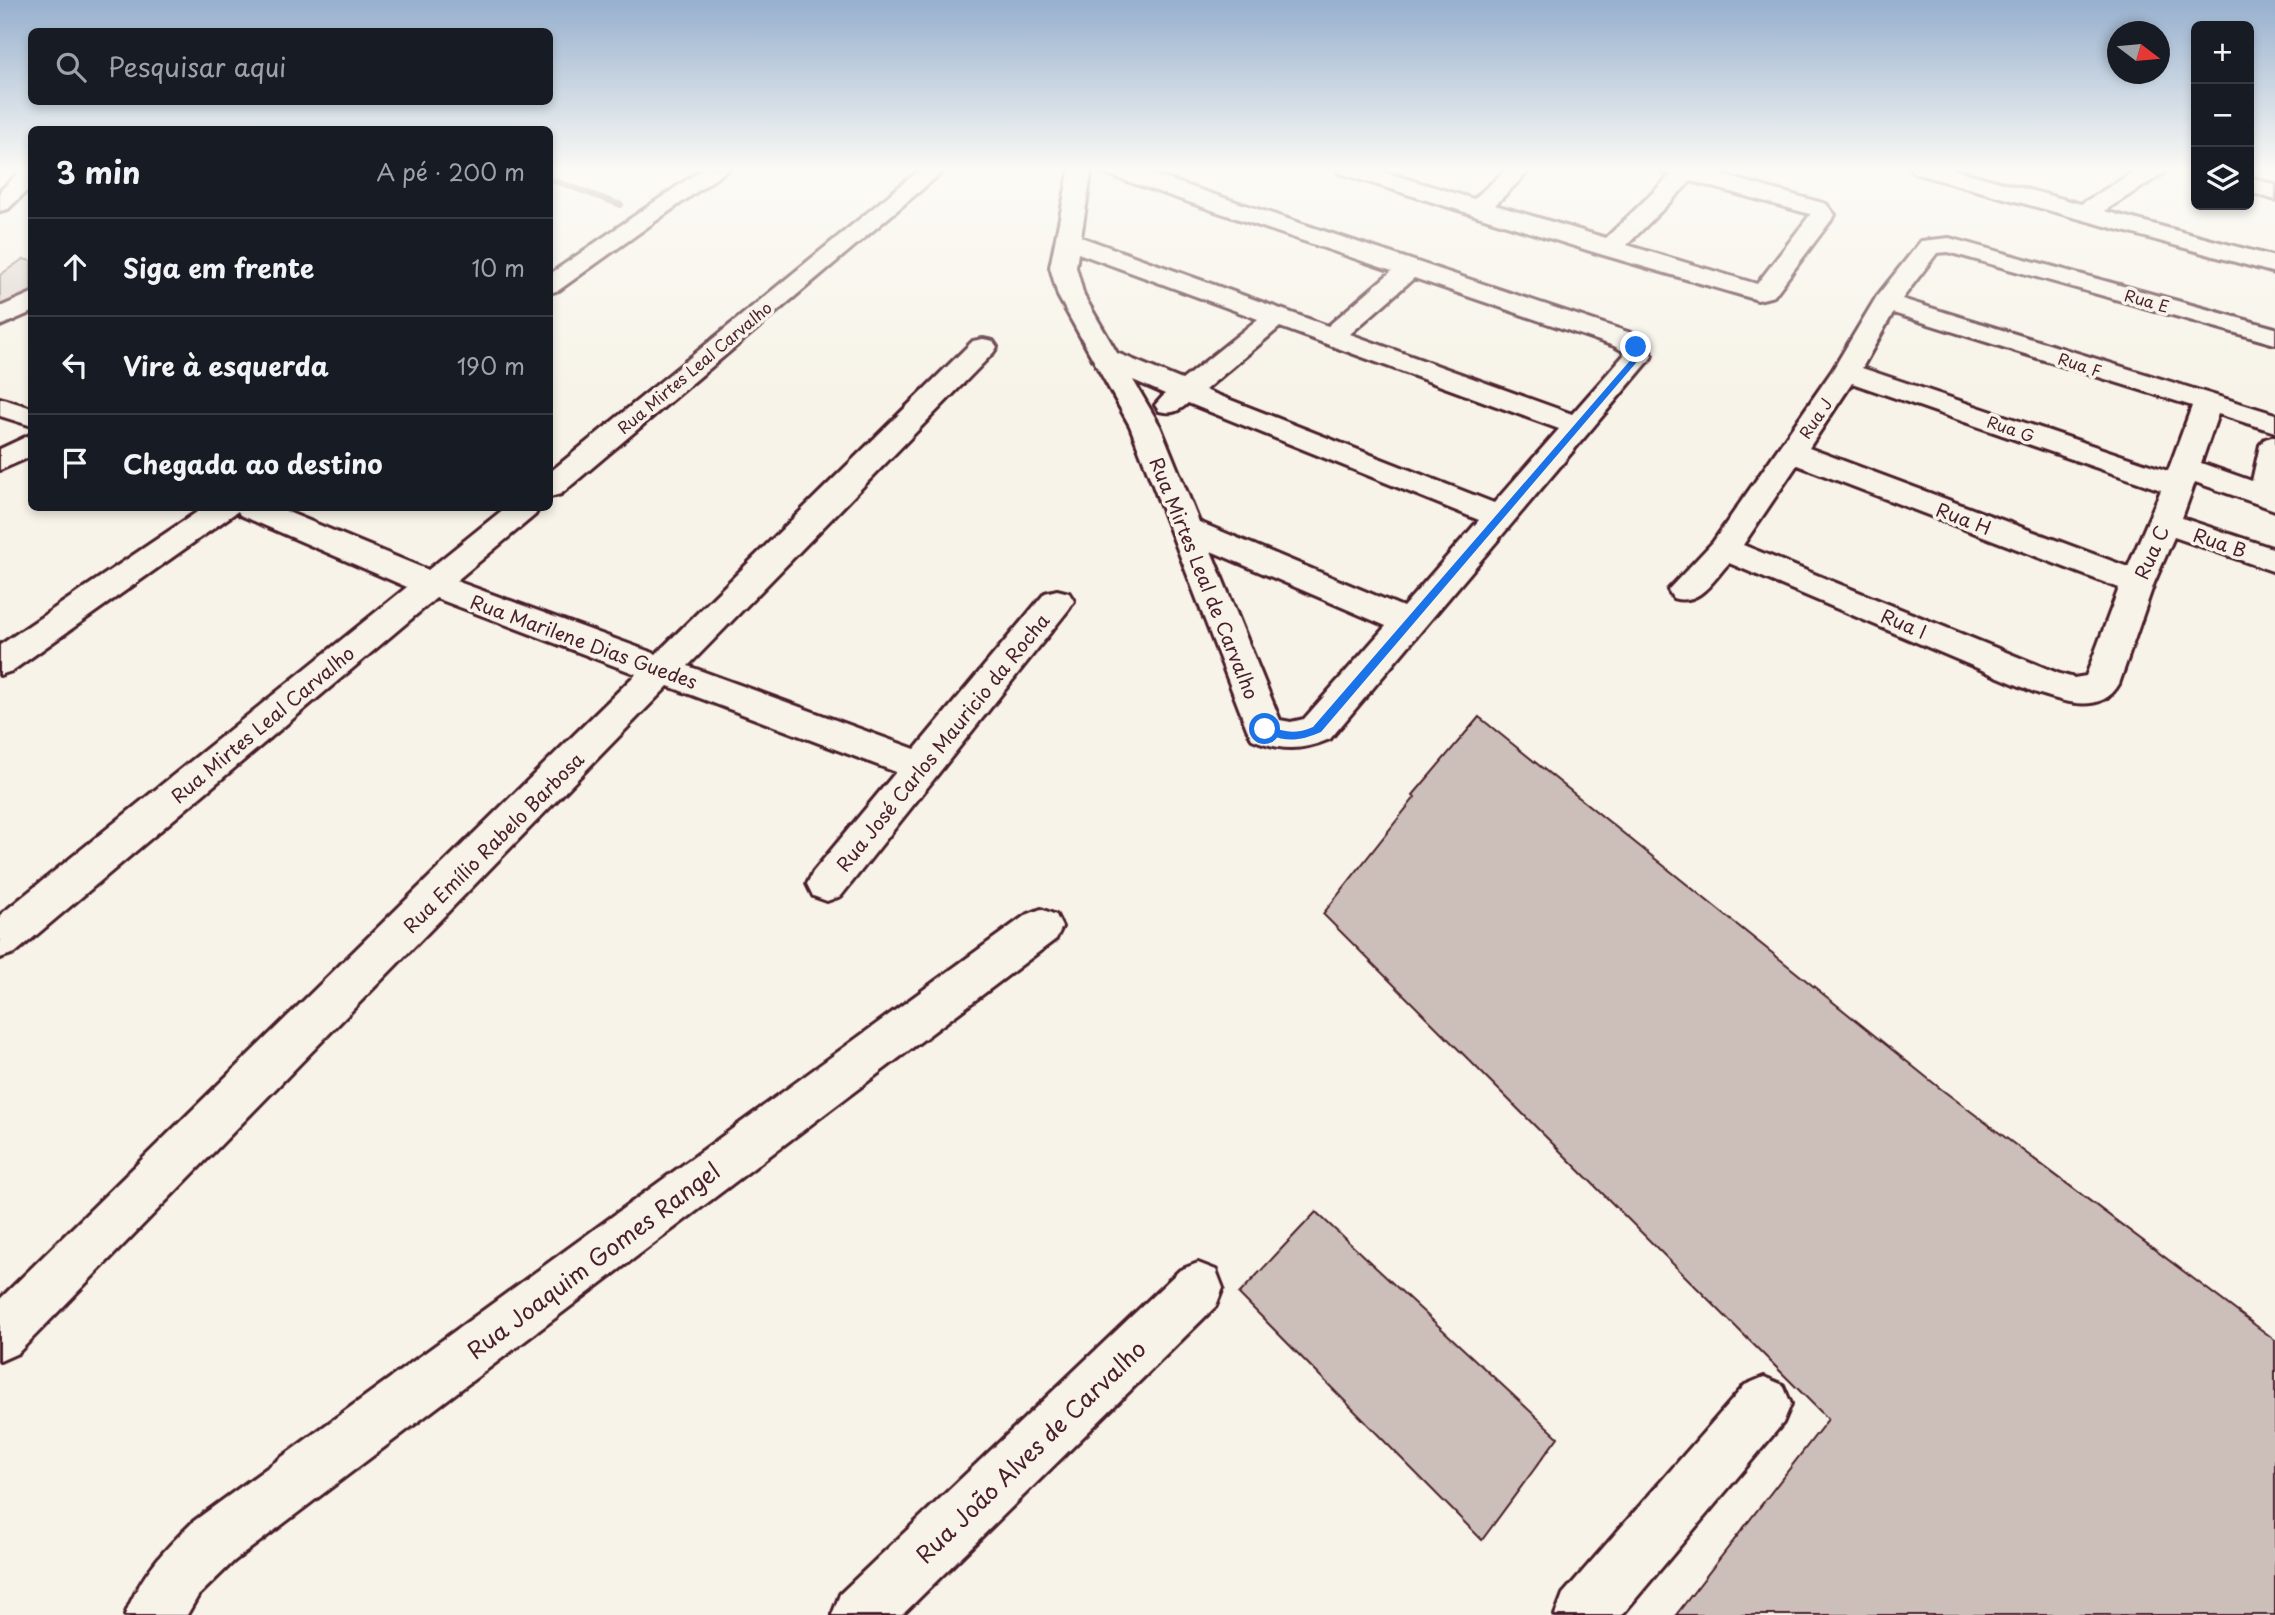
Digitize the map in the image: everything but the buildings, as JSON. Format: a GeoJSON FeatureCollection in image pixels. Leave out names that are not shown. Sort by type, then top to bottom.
{"type":"FeatureCollection","features":[{"type":"Feature","properties":{"kind":"main road"},"geometry":{"type":"LineString","coordinates":[[553,283],[610,243]]}},
{"type":"Feature","properties":{"kind":"main road","name":"Rua Mirtes Leal Carvalho"},"geometry":{"type":"LineString","coordinates":[[553,485],[845,243]]}},
{"type":"Feature","properties":{"kind":"main road","name":"Rua Mirtes Leal de Carvalho"},"geometry":{"type":"LineString","coordinates":[[1067,243],[1063,267],[1071,296],[1145,426],[1265,729],[1283,737],[1302,736],[1317,729],[1497,516],[1638,356],[1636,347],[1624,340],[1333,243]]}},
{"type":"Feature","properties":{"kind":"main road"},"geometry":{"type":"LineString","coordinates":[[1077,243],[1275,318],[1577,426]]}},
{"type":"Feature","properties":{"kind":"main road"},"geometry":{"type":"LineString","coordinates":[[1590,243],[1758,292],[1765,291],[1802,243]]}},
{"type":"Feature","properties":{"kind":"main road"},"geometry":{"type":"LineString","coordinates":[[1609,249],[1614,243]]}},
{"type":"Feature","properties":{"kind":"main road"},"geometry":{"type":"LineString","coordinates":[[2196,243],[2275,265]]}},
{"type":"Feature","properties":{"kind":"main road","name":"Rua J"},"geometry":{"type":"LineString","coordinates":[[1685,590],[1724,549],[1846,372],[1886,302],[1930,246],[1937,244]]}},
{"type":"Feature","properties":{"kind":"main road","name":"Rua E"},"geometry":{"type":"LineString","coordinates":[[1937,244],[2275,336]]}},
{"type":"Feature","properties":{"kind":"main road"},"geometry":{"type":"LineString","coordinates":[[1331,337],[1409,269]]}},
{"type":"Feature","properties":{"kind":"main road","name":"Rua F"},"geometry":{"type":"LineString","coordinates":[[1886,302],[2275,423]]}},
{"type":"Feature","properties":{"kind":"main road"},"geometry":{"type":"LineString","coordinates":[[0,318],[28,304]]}},
{"type":"Feature","properties":{"kind":"main road"},"geometry":{"type":"LineString","coordinates":[[1145,426],[1275,318]]}},
{"type":"Feature","properties":{"kind":"main road","name":"Rua Emílio Rabelo Barbosa"},"geometry":{"type":"LineString","coordinates":[[0,1335],[983,348]]}},
{"type":"Feature","properties":{"kind":"main road"},"geometry":{"type":"LineString","coordinates":[[1104,357],[1497,516]]}},
{"type":"Feature","properties":{"kind":"main road","name":"Rua G"},"geometry":{"type":"LineString","coordinates":[[1846,372],[2180,475],[2270,498]]}},
{"type":"Feature","properties":{"kind":"main road","name":"Rua C"},"geometry":{"type":"LineString","coordinates":[[2085,692],[2101,684],[2137,583],[2165,523],[2207,404]]}},
{"type":"Feature","properties":{"kind":"main road"},"geometry":{"type":"LineString","coordinates":[[0,407],[28,416]]}},
{"type":"Feature","properties":{"kind":"main road"},"geometry":{"type":"LineString","coordinates":[[0,461],[28,445]]}},
{"type":"Feature","properties":{"kind":"main road"},"geometry":{"type":"LineString","coordinates":[[2270,498],[2275,445]]}},
{"type":"Feature","properties":{"kind":"main road","name":"Rua H"},"geometry":{"type":"LineString","coordinates":[[1791,452],[2137,583]]}},
{"type":"Feature","properties":{"kind":"main road"},"geometry":{"type":"LineString","coordinates":[[0,662],[220,511]]}},
{"type":"Feature","properties":{"kind":"main road","name":"Rua Marilene Dias Guedes"},"geometry":{"type":"LineString","coordinates":[[258,511],[431,584],[921,766]]}},
{"type":"Feature","properties":{"kind":"main road","name":"Rua Mirtes Leal Carvalho"},"geometry":{"type":"LineString","coordinates":[[0,940],[520,511]]}},
{"type":"Feature","properties":{"kind":"main road","name":"Rua B"},"geometry":{"type":"LineString","coordinates":[[2165,523],[2275,561]]}},
{"type":"Feature","properties":{"kind":"main road"},"geometry":{"type":"LineString","coordinates":[[1185,528],[1407,622]]}},
{"type":"Feature","properties":{"kind":"main road","name":"Rua I"},"geometry":{"type":"LineString","coordinates":[[1724,549],[2047,683],[2085,692]]}},
{"type":"Feature","properties":{"kind":"main road","name":"Rua José Carlos Mauricio da Rocha"},"geometry":{"type":"LineString","coordinates":[[827,884],[1057,601]]}},
{"type":"Feature","properties":{"kind":"main road","name":"Rua Joaquim Gomes Rangel"},"geometry":{"type":"LineString","coordinates":[[156,1611],[178,1576],[214,1541],[1041,927]]}},
{"type":"Feature","properties":{"kind":"main road","name":"Rua João Alves de Carvalho"},"geometry":{"type":"LineString","coordinates":[[861,1615],[1198,1288]]}},
{"type":"Feature","properties":{"kind":"main road"},"geometry":{"type":"LineString","coordinates":[[1584,1615],[1764,1404]]}},
{"type":"Feature","properties":{"kind":"shaded area"},"geometry":{"type":"Polygon","coordinates":[[[23,259],[28,260],[28,295],[0,309],[0,275],[23,259]]]}},
{"type":"Feature","properties":{"kind":"route"},"geometry":{"type":"LineString","coordinates":[[1265,729],[1283,737],[1302,736],[1317,729],[1497,516],[1638,356],[1636,347]]}}]}
